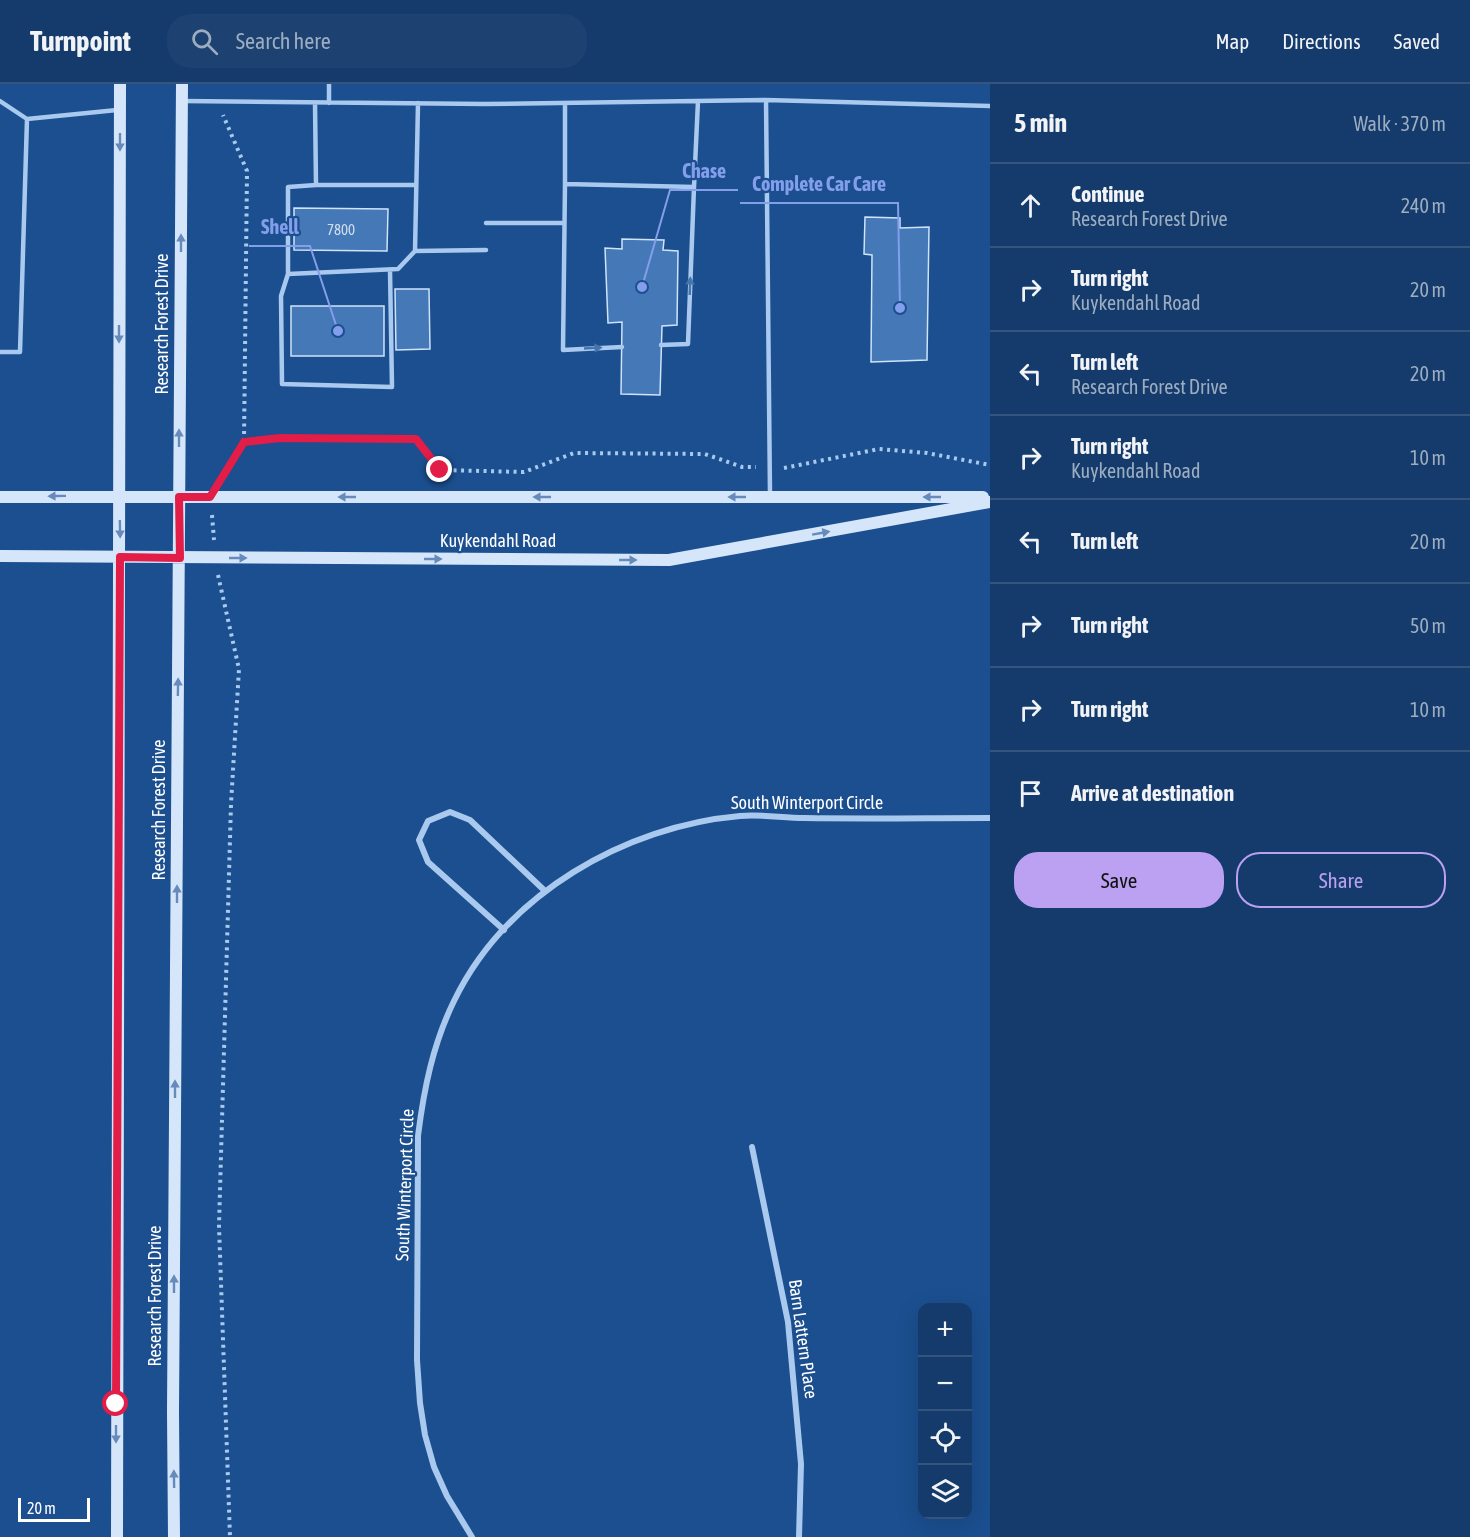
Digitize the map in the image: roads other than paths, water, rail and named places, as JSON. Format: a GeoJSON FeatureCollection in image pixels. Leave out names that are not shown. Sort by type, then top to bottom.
{"type":"FeatureCollection","features":[{"type":"Feature","properties":{"kind":"main road"},"geometry":{"type":"LineString","coordinates":[[117,1537],[120,84]]}},
{"type":"Feature","properties":{"kind":"main road","name":"Research Forest Drive"},"geometry":{"type":"LineString","coordinates":[[174,1537],[182,84]]}},
{"type":"Feature","properties":{"kind":"main road","name":"Kuykendahl Road"},"geometry":{"type":"LineString","coordinates":[[0,497],[770,497],[990,500]]}},
{"type":"Feature","properties":{"kind":"main road","name":"Kuykendahl Road"},"geometry":{"type":"LineString","coordinates":[[0,556],[669,560],[990,500]]}},
{"type":"Feature","properties":{"kind":"street"},"geometry":{"type":"LineString","coordinates":[[504,930],[428,862],[419,840],[428,821],[450,812],[470,820],[545,891]]}},
{"type":"Feature","properties":{"kind":"street","name":"South Winterport Circle"},"geometry":{"type":"LineString","coordinates":[[472,1537],[447,1496],[434,1467],[425,1435],[417,1360],[418,1136],[428,1070],[440,1035],[464,984],[504,930],[545,891],[609,852],[681,825],[741,816],[990,818]]}},
{"type":"Feature","properties":{"kind":"street","name":"Barn Lattern Place"},"geometry":{"type":"LineString","coordinates":[[752,1147],[788,1322],[801,1464],[800,1537]]}},
{"type":"Feature","properties":{"kind":"lane"},"geometry":{"type":"LineString","coordinates":[[328,103],[329,84]]}},
{"type":"Feature","properties":{"kind":"lane"},"geometry":{"type":"LineString","coordinates":[[182,100],[418,104],[766,100],[990,106]]}},
{"type":"Feature","properties":{"kind":"lane"},"geometry":{"type":"LineString","coordinates":[[766,100],[770,497]]}},
{"type":"Feature","properties":{"kind":"lane"},"geometry":{"type":"LineString","coordinates":[[0,101],[27,119],[120,110]]}},
{"type":"Feature","properties":{"kind":"lane"},"geometry":{"type":"LineString","coordinates":[[661,345],[688,344],[698,101]]}},
{"type":"Feature","properties":{"kind":"lane"},"geometry":{"type":"LineString","coordinates":[[315,103],[316,185]]}},
{"type":"Feature","properties":{"kind":"lane"},"geometry":{"type":"LineString","coordinates":[[565,103],[563,350],[622,347]]}},
{"type":"Feature","properties":{"kind":"lane"},"geometry":{"type":"LineString","coordinates":[[288,274],[398,269],[415,251],[418,104]]}},
{"type":"Feature","properties":{"kind":"lane"},"geometry":{"type":"LineString","coordinates":[[0,352],[20,352],[27,119]]}},
{"type":"Feature","properties":{"kind":"lane"},"geometry":{"type":"LineString","coordinates":[[565,184],[694,187]]}},
{"type":"Feature","properties":{"kind":"lane"},"geometry":{"type":"LineString","coordinates":[[390,270],[392,387],[282,384],[281,296],[288,274],[288,187],[416,185]]}},
{"type":"Feature","properties":{"kind":"lane"},"geometry":{"type":"LineString","coordinates":[[486,223],[564,224]]}},
{"type":"Feature","properties":{"kind":"lane"},"geometry":{"type":"LineString","coordinates":[[415,251],[486,250]]}},
{"type":"Feature","properties":{"kind":"place","name":"Chase"},"geometry":{"type":"Point","coordinates":[642,287]}},
{"type":"Feature","properties":{"kind":"place","name":"Complete Car Care"},"geometry":{"type":"Point","coordinates":[900,308]}},
{"type":"Feature","properties":{"kind":"place","name":"Shell"},"geometry":{"type":"Point","coordinates":[338,331]}}]}
